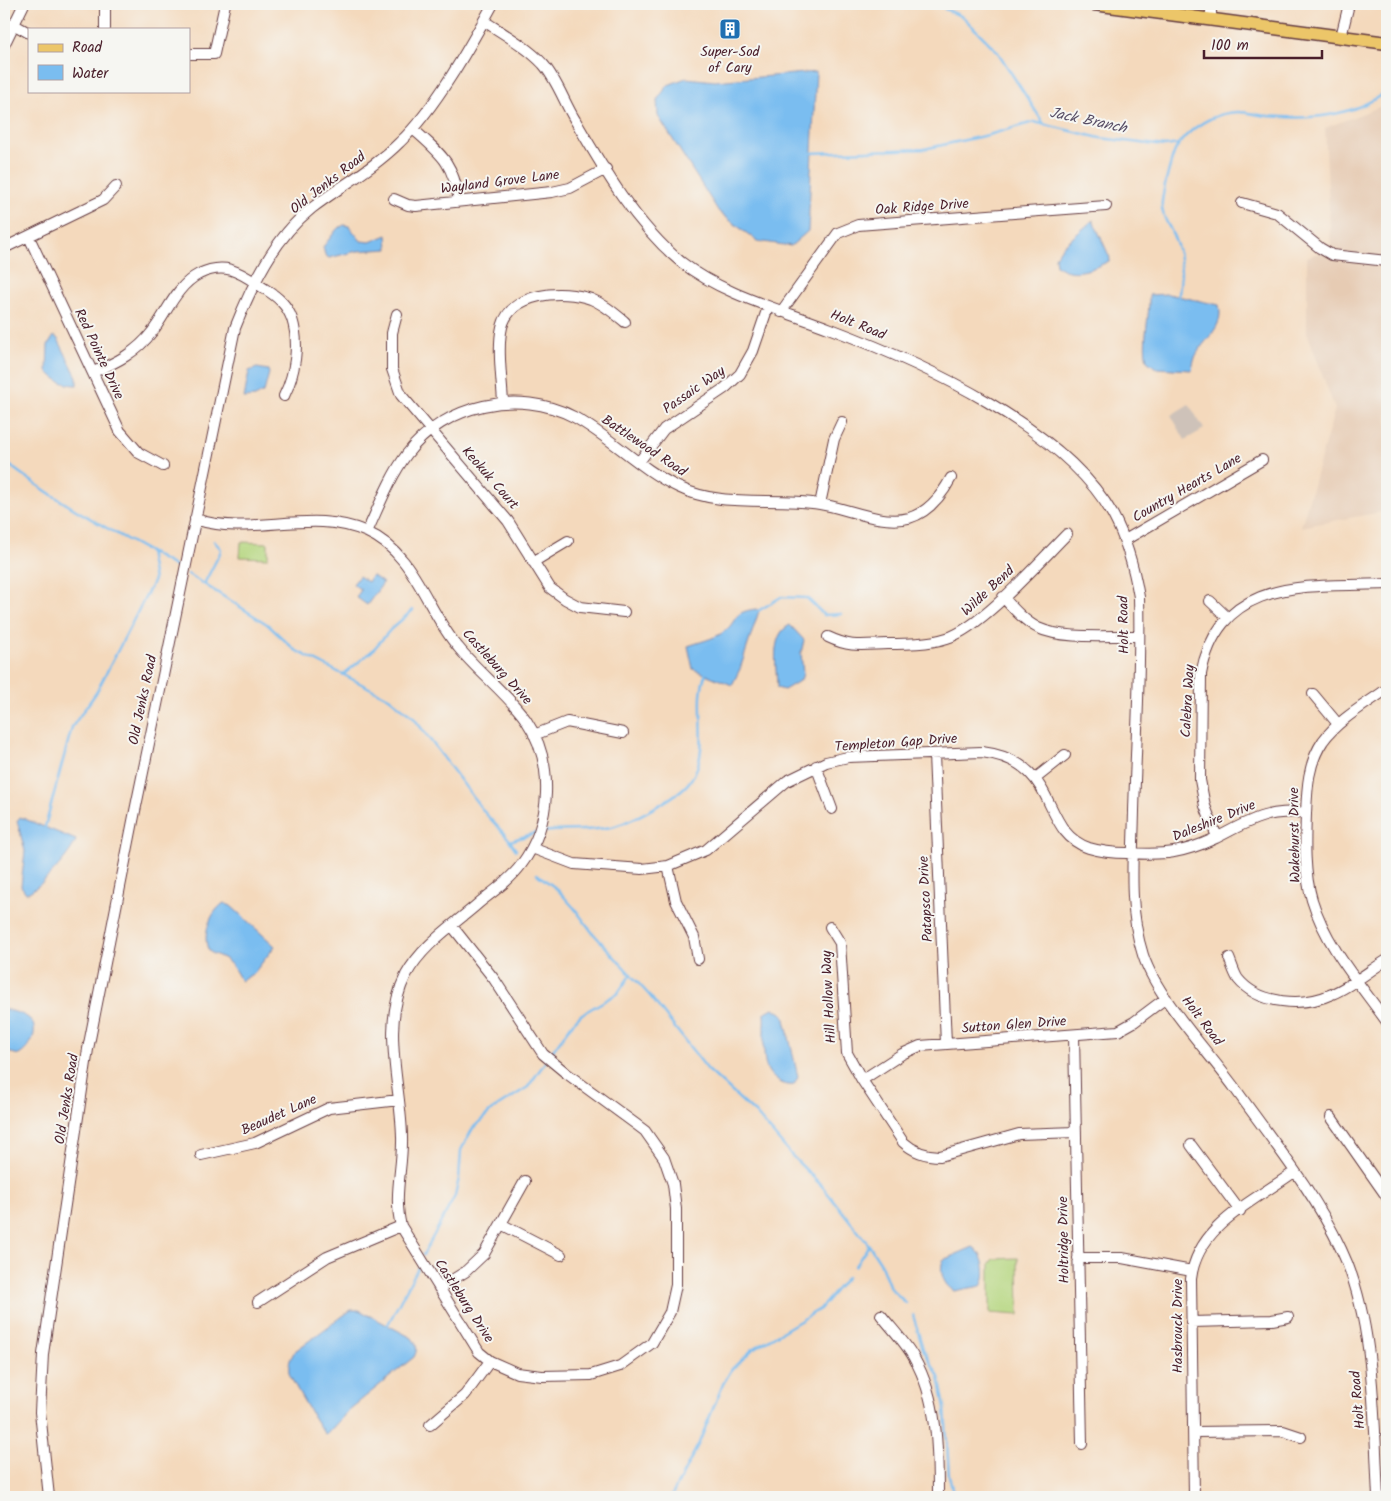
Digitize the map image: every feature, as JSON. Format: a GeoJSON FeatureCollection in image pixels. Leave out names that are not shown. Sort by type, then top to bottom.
{"type":"FeatureCollection","features":[{"type":"Feature","properties":{"kind":"main road"},"geometry":{"type":"LineString","coordinates":[[1094,4],[1387,43]]}},
{"type":"Feature","properties":{"kind":"street"},"geometry":{"type":"LineString","coordinates":[[4,45],[24,4]]}},
{"type":"Feature","properties":{"kind":"street"},"geometry":{"type":"LineString","coordinates":[[105,4],[105,28]]}},
{"type":"Feature","properties":{"kind":"street"},"geometry":{"type":"LineString","coordinates":[[190,54],[214,54],[225,4]]}},
{"type":"Feature","properties":{"kind":"street","name":"Old Jenks Road"},"geometry":{"type":"LineString","coordinates":[[49,1497],[41,1442],[40,1412],[43,1354],[88,1049],[195,519],[236,328],[256,281],[270,256],[299,220],[311,209],[370,168],[413,129],[434,101],[493,4]]}},
{"type":"Feature","properties":{"kind":"street"},"geometry":{"type":"LineString","coordinates":[[1210,20],[1211,4]]}},
{"type":"Feature","properties":{"kind":"street"},"geometry":{"type":"LineString","coordinates":[[1341,37],[1348,4]]}},
{"type":"Feature","properties":{"kind":"street","name":"Holt Road"},"geometry":{"type":"LineString","coordinates":[[484,21],[528,51],[547,70],[606,169],[647,228],[677,258],[715,284],[781,312],[862,340],[961,388],[1009,415],[1049,444],[1084,476],[1106,503],[1125,540],[1139,597],[1133,854],[1133,893],[1138,936],[1151,974],[1166,998],[1294,1172],[1342,1250],[1355,1287],[1367,1353],[1374,1413],[1378,1497]]}},
{"type":"Feature","properties":{"kind":"street"},"geometry":{"type":"LineString","coordinates":[[13,24],[28,32]]}},
{"type":"Feature","properties":{"kind":"street"},"geometry":{"type":"LineString","coordinates":[[413,129],[450,166],[456,180],[459,201]]}},
{"type":"Feature","properties":{"kind":"street","name":"Wayland Grove Lane"},"geometry":{"type":"LineString","coordinates":[[394,199],[416,206],[566,189],[606,169]]}},
{"type":"Feature","properties":{"kind":"street"},"geometry":{"type":"LineString","coordinates":[[4,248],[103,200],[116,186]]}},
{"type":"Feature","properties":{"kind":"street"},"geometry":{"type":"LineString","coordinates":[[1242,203],[1278,213],[1320,248],[1332,255],[1387,262]]}},
{"type":"Feature","properties":{"kind":"street","name":"Oak Ridge Drive"},"geometry":{"type":"LineString","coordinates":[[781,312],[838,232],[858,226],[1106,206]]}},
{"type":"Feature","properties":{"kind":"street","name":"Red Pointe Drive"},"geometry":{"type":"LineString","coordinates":[[29,237],[107,405],[126,440],[139,453],[163,466]]}},
{"type":"Feature","properties":{"kind":"street"},"geometry":{"type":"LineString","coordinates":[[93,372],[122,359],[146,340],[186,284],[200,274],[217,269],[232,270],[256,281],[280,299],[286,306],[293,321],[294,372],[284,396]]}},
{"type":"Feature","properties":{"kind":"street"},"geometry":{"type":"LineString","coordinates":[[503,403],[501,334],[506,316],[517,304],[539,297],[580,296],[600,303],[625,322]]}},
{"type":"Feature","properties":{"kind":"street","name":"Passaic Way"},"geometry":{"type":"LineString","coordinates":[[639,462],[664,429],[725,388],[740,374],[753,351],[768,307]]}},
{"type":"Feature","properties":{"kind":"street","name":"Keokuk Court"},"geometry":{"type":"LineString","coordinates":[[397,314],[392,343],[393,377],[401,395],[508,521],[550,588],[565,599],[588,609],[624,612]]}},
{"type":"Feature","properties":{"kind":"street","name":"Battlewood Road"},"geometry":{"type":"LineString","coordinates":[[367,532],[397,470],[407,454],[430,430],[461,413],[503,403],[529,403],[562,412],[589,426],[675,486],[701,496],[733,501],[820,504],[884,519],[908,518],[933,504],[952,478]]}},
{"type":"Feature","properties":{"kind":"street"},"geometry":{"type":"LineString","coordinates":[[820,504],[834,439],[842,422]]}},
{"type":"Feature","properties":{"kind":"street","name":"Country Hearts Lane"},"geometry":{"type":"LineString","coordinates":[[1125,540],[1262,460]]}},
{"type":"Feature","properties":{"kind":"street","name":"Castleburg Drive"},"geometry":{"type":"LineString","coordinates":[[195,519],[223,526],[242,527],[332,522],[367,532],[388,544],[405,562],[458,647],[506,697],[524,718],[534,735],[544,762],[547,788],[544,814],[532,848],[519,867],[505,881],[431,943],[418,957],[407,974],[395,1005],[393,1034],[402,1147],[396,1198],[401,1226],[470,1339],[490,1361],[517,1373],[542,1376],[591,1375],[620,1366],[639,1355],[652,1343],[663,1327],[674,1298],[676,1197],[664,1158],[645,1131],[543,1054],[494,979],[452,926]]}},
{"type":"Feature","properties":{"kind":"street","name":"Wilde Bend"},"geometry":{"type":"LineString","coordinates":[[828,637],[845,645],[937,641],[968,628],[1003,597],[1067,534]]}},
{"type":"Feature","properties":{"kind":"street"},"geometry":{"type":"LineString","coordinates":[[533,562],[568,541]]}},
{"type":"Feature","properties":{"kind":"street","name":"Calebra Way"},"geometry":{"type":"LineString","coordinates":[[1217,837],[1205,806],[1200,780],[1200,687],[1204,660],[1208,649],[1228,618],[1248,602],[1271,592],[1289,588],[1387,584]]}},
{"type":"Feature","properties":{"kind":"street"},"geometry":{"type":"LineString","coordinates":[[1003,597],[1030,623],[1048,631],[1072,634],[1139,636]]}},
{"type":"Feature","properties":{"kind":"street"},"geometry":{"type":"LineString","coordinates":[[1210,601],[1228,618]]}},
{"type":"Feature","properties":{"kind":"street","name":"Wakehurst Drive"},"geometry":{"type":"LineString","coordinates":[[1387,689],[1338,724],[1322,743],[1314,758],[1307,783],[1306,812],[1307,871],[1312,899],[1326,932],[1387,1022]]}},
{"type":"Feature","properties":{"kind":"street"},"geometry":{"type":"LineString","coordinates":[[1313,694],[1338,724]]}},
{"type":"Feature","properties":{"kind":"street"},"geometry":{"type":"LineString","coordinates":[[534,735],[556,724],[574,722],[623,733]]}},
{"type":"Feature","properties":{"kind":"street","name":"Templeton Gap Drive"},"geometry":{"type":"LineString","coordinates":[[532,848],[574,864],[642,869],[668,866],[706,850],[787,781],[816,766],[848,757],[982,752],[1003,755],[1020,764],[1036,778],[1065,831],[1075,841],[1100,851],[1133,854]]}},
{"type":"Feature","properties":{"kind":"street","name":"Patapsco Drive"},"geometry":{"type":"LineString","coordinates":[[934,754],[946,1044]]}},
{"type":"Feature","properties":{"kind":"street"},"geometry":{"type":"LineString","coordinates":[[1036,778],[1065,755]]}},
{"type":"Feature","properties":{"kind":"street"},"geometry":{"type":"LineString","coordinates":[[816,766],[832,809]]}},
{"type":"Feature","properties":{"kind":"street","name":"Daleshire Drive"},"geometry":{"type":"LineString","coordinates":[[1133,854],[1181,852],[1269,814],[1306,812]]}},
{"type":"Feature","properties":{"kind":"street"},"geometry":{"type":"LineString","coordinates":[[668,866],[676,901],[694,937],[698,958]]}},
{"type":"Feature","properties":{"kind":"street","name":"Hill Hollow Way"},"geometry":{"type":"LineString","coordinates":[[830,928],[840,943],[847,1053],[862,1080],[903,1142],[916,1151],[928,1156],[947,1155],[1019,1134],[1076,1132]]}},
{"type":"Feature","properties":{"kind":"street"},"geometry":{"type":"LineString","coordinates":[[1229,958],[1238,979],[1245,985],[1262,995],[1282,1001],[1313,1001],[1332,994],[1387,960]]}},
{"type":"Feature","properties":{"kind":"street","name":"Sutton Glen Drive"},"geometry":{"type":"LineString","coordinates":[[862,1080],[911,1049],[946,1044],[1109,1033],[1126,1028],[1166,998]]}},
{"type":"Feature","properties":{"kind":"street","name":"Holtridge Drive"},"geometry":{"type":"LineString","coordinates":[[1074,1035],[1082,1444]]}},
{"type":"Feature","properties":{"kind":"street","name":"Beaudet Lane"},"geometry":{"type":"LineString","coordinates":[[201,1155],[235,1149],[255,1143],[329,1108],[399,1100]]}},
{"type":"Feature","properties":{"kind":"street"},"geometry":{"type":"LineString","coordinates":[[1331,1117],[1387,1197]]}},
{"type":"Feature","properties":{"kind":"street"},"geometry":{"type":"LineString","coordinates":[[1191,1144],[1240,1210]]}},
{"type":"Feature","properties":{"kind":"street","name":"Hasbrouck Drive"},"geometry":{"type":"LineString","coordinates":[[1194,1497],[1191,1322],[1194,1260],[1205,1240],[1219,1226],[1294,1172]]}},
{"type":"Feature","properties":{"kind":"street"},"geometry":{"type":"LineString","coordinates":[[439,1288],[475,1263],[484,1254],[525,1181]]}},
{"type":"Feature","properties":{"kind":"street"},"geometry":{"type":"LineString","coordinates":[[501,1224],[561,1255]]}},
{"type":"Feature","properties":{"kind":"street"},"geometry":{"type":"LineString","coordinates":[[258,1302],[327,1257],[401,1226]]}},
{"type":"Feature","properties":{"kind":"street"},"geometry":{"type":"LineString","coordinates":[[1078,1258],[1122,1258],[1192,1271]]}},
{"type":"Feature","properties":{"kind":"street"},"geometry":{"type":"LineString","coordinates":[[881,1315],[914,1358],[928,1394],[938,1445],[938,1497]]}},
{"type":"Feature","properties":{"kind":"street"},"geometry":{"type":"LineString","coordinates":[[1191,1322],[1272,1320],[1288,1317]]}},
{"type":"Feature","properties":{"kind":"street"},"geometry":{"type":"LineString","coordinates":[[430,1425],[465,1395],[490,1361]]}},
{"type":"Feature","properties":{"kind":"street"},"geometry":{"type":"LineString","coordinates":[[1194,1432],[1282,1431],[1301,1437]]}},
{"type":"Feature","properties":{"kind":"shaded area"},"geometry":{"type":"Polygon","coordinates":[[[1387,104],[1387,511],[1301,527],[1335,409],[1307,332],[1307,257],[1331,248],[1325,128],[1387,104]]]}},
{"type":"Feature","properties":{"kind":"shaded area"},"geometry":{"type":"Polygon","coordinates":[[[1189,404],[1204,429],[1185,440],[1171,415],[1189,404]]]}},
{"type":"Feature","properties":{"kind":"green space"},"geometry":{"type":"Polygon","coordinates":[[[241,542],[268,543],[268,558],[240,557],[241,542]]]}},
{"type":"Feature","properties":{"kind":"green space"},"geometry":{"type":"Polygon","coordinates":[[[1018,1258],[1019,1315],[990,1313],[990,1264],[994,1259],[1018,1258]]]}},
{"type":"Feature","properties":{"kind":"water"},"geometry":{"type":"Polygon","coordinates":[[[816,72],[808,231],[791,246],[757,241],[719,212],[658,116],[657,100],[668,85],[686,78],[715,81],[816,72]]]}},
{"type":"Feature","properties":{"kind":"water"},"geometry":{"type":"Polygon","coordinates":[[[1093,220],[1110,258],[1109,261],[1096,267],[1076,272],[1062,269],[1056,265],[1055,257],[1062,247],[1093,220]]]}},
{"type":"Feature","properties":{"kind":"water"},"geometry":{"type":"Polygon","coordinates":[[[344,225],[349,226],[361,241],[370,242],[387,235],[388,249],[357,251],[329,258],[325,255],[323,247],[337,229],[344,225]]]}},
{"type":"Feature","properties":{"kind":"water"},"geometry":{"type":"Polygon","coordinates":[[[1168,294],[1219,305],[1220,315],[1218,323],[1198,352],[1192,370],[1156,368],[1147,361],[1145,346],[1149,295],[1168,294]]]}},
{"type":"Feature","properties":{"kind":"water"},"geometry":{"type":"Polygon","coordinates":[[[54,336],[58,339],[77,377],[77,385],[60,381],[47,371],[48,345],[54,336]]]}},
{"type":"Feature","properties":{"kind":"water"},"geometry":{"type":"Polygon","coordinates":[[[257,368],[268,370],[269,373],[264,392],[255,397],[244,398],[249,371],[257,368]]]}},
{"type":"Feature","properties":{"kind":"water"},"geometry":{"type":"Polygon","coordinates":[[[372,575],[383,583],[367,605],[356,597],[361,590],[353,584],[359,576],[368,582],[372,575]]]}},
{"type":"Feature","properties":{"kind":"water"},"geometry":{"type":"Polygon","coordinates":[[[756,609],[759,611],[740,669],[732,685],[693,669],[688,646],[718,635],[727,629],[742,612],[756,609]]]}},
{"type":"Feature","properties":{"kind":"water"},"geometry":{"type":"Polygon","coordinates":[[[790,625],[804,640],[801,653],[803,673],[801,680],[784,690],[777,688],[776,653],[779,636],[790,625]]]}},
{"type":"Feature","properties":{"kind":"water"},"geometry":{"type":"Polygon","coordinates":[[[20,817],[76,840],[68,854],[54,871],[39,885],[26,893],[21,886],[25,851],[17,821],[20,817]]]}},
{"type":"Feature","properties":{"kind":"water"},"geometry":{"type":"Polygon","coordinates":[[[224,903],[231,906],[275,946],[254,973],[241,981],[230,964],[225,959],[211,952],[206,943],[209,923],[215,911],[224,903]]]}},
{"type":"Feature","properties":{"kind":"water"},"geometry":{"type":"Polygon","coordinates":[[[773,1008],[784,1015],[798,1077],[794,1085],[781,1083],[770,1074],[766,1066],[764,1013],[773,1008]]]}},
{"type":"Feature","properties":{"kind":"water"},"geometry":{"type":"Polygon","coordinates":[[[4,1009],[27,1017],[34,1026],[31,1043],[19,1055],[4,1051],[4,1009]]]}},
{"type":"Feature","properties":{"kind":"water"},"geometry":{"type":"Polygon","coordinates":[[[973,1247],[980,1254],[984,1265],[983,1282],[981,1286],[954,1291],[947,1285],[943,1277],[941,1269],[943,1260],[973,1247]]]}},
{"type":"Feature","properties":{"kind":"water"},"geometry":{"type":"Polygon","coordinates":[[[351,1310],[359,1310],[412,1338],[416,1345],[416,1352],[414,1357],[349,1410],[326,1435],[291,1377],[289,1364],[295,1351],[351,1310]]]}},
{"type":"Feature","properties":{"kind":"waterway"},"geometry":{"type":"LineString","coordinates":[[941,4],[945,9],[963,17],[997,51],[1044,124]]}},
{"type":"Feature","properties":{"kind":"waterway","name":"Jack Branch"},"geometry":{"type":"LineString","coordinates":[[1178,299],[1181,262],[1178,247],[1164,217],[1162,201],[1175,151],[1188,134],[1203,122],[1229,113],[1242,112],[1284,117],[1330,115],[1360,106],[1374,100],[1387,91]]}},
{"type":"Feature","properties":{"kind":"waterway","name":"Jack Branch"},"geometry":{"type":"LineString","coordinates":[[810,153],[924,149],[988,135],[1034,122],[1100,138],[1165,146],[1179,144]]}},
{"type":"Feature","properties":{"kind":"waterway"},"geometry":{"type":"LineString","coordinates":[[4,461],[68,505],[181,570]]}},
{"type":"Feature","properties":{"kind":"waterway"},"geometry":{"type":"LineString","coordinates":[[204,584],[221,549],[214,541]]}},
{"type":"Feature","properties":{"kind":"waterway"},"geometry":{"type":"LineString","coordinates":[[45,827],[72,727],[96,693],[154,580],[149,552]]}},
{"type":"Feature","properties":{"kind":"waterway"},"geometry":{"type":"LineString","coordinates":[[188,574],[267,624],[295,650],[389,698],[413,717],[485,813],[508,838],[516,850]]}},
{"type":"Feature","properties":{"kind":"waterway"},"geometry":{"type":"LineString","coordinates":[[758,611],[781,597],[807,598],[824,615],[841,614]]}},
{"type":"Feature","properties":{"kind":"waterway"},"geometry":{"type":"LineString","coordinates":[[344,674],[372,651],[391,629],[413,610]]}},
{"type":"Feature","properties":{"kind":"waterway"},"geometry":{"type":"LineString","coordinates":[[543,832],[611,827],[654,808],[684,787],[695,774],[700,757],[702,740],[701,691],[706,673]]}},
{"type":"Feature","properties":{"kind":"waterway"},"geometry":{"type":"LineString","coordinates":[[510,841],[535,833]]}},
{"type":"Feature","properties":{"kind":"waterway"},"geometry":{"type":"LineString","coordinates":[[537,874],[557,889],[575,909],[592,932],[650,996],[708,1070],[756,1114],[794,1158],[822,1186],[869,1245],[880,1262],[890,1288],[906,1303]]}},
{"type":"Feature","properties":{"kind":"waterway"},"geometry":{"type":"LineString","coordinates":[[549,1056],[572,1024],[582,1014],[618,993],[631,974]]}},
{"type":"Feature","properties":{"kind":"waterway"},"geometry":{"type":"LineString","coordinates":[[423,1255],[455,1196],[459,1178],[461,1150],[473,1128],[492,1110],[528,1087],[546,1061]]}},
{"type":"Feature","properties":{"kind":"waterway"},"geometry":{"type":"LineString","coordinates":[[855,1266],[869,1245]]}},
{"type":"Feature","properties":{"kind":"waterway"},"geometry":{"type":"LineString","coordinates":[[386,1328],[421,1262]]}},
{"type":"Feature","properties":{"kind":"waterway"},"geometry":{"type":"LineString","coordinates":[[671,1497],[699,1443],[723,1384],[732,1369],[753,1349],[820,1309],[847,1277]]}},
{"type":"Feature","properties":{"kind":"waterway"},"geometry":{"type":"LineString","coordinates":[[913,1315],[923,1349],[939,1377],[945,1407],[949,1476],[954,1497]]}},
{"type":"Feature","properties":{"kind":"place","name":"Super-Sod of Cary"},"geometry":{"type":"Point","coordinates":[730,29]}}]}
